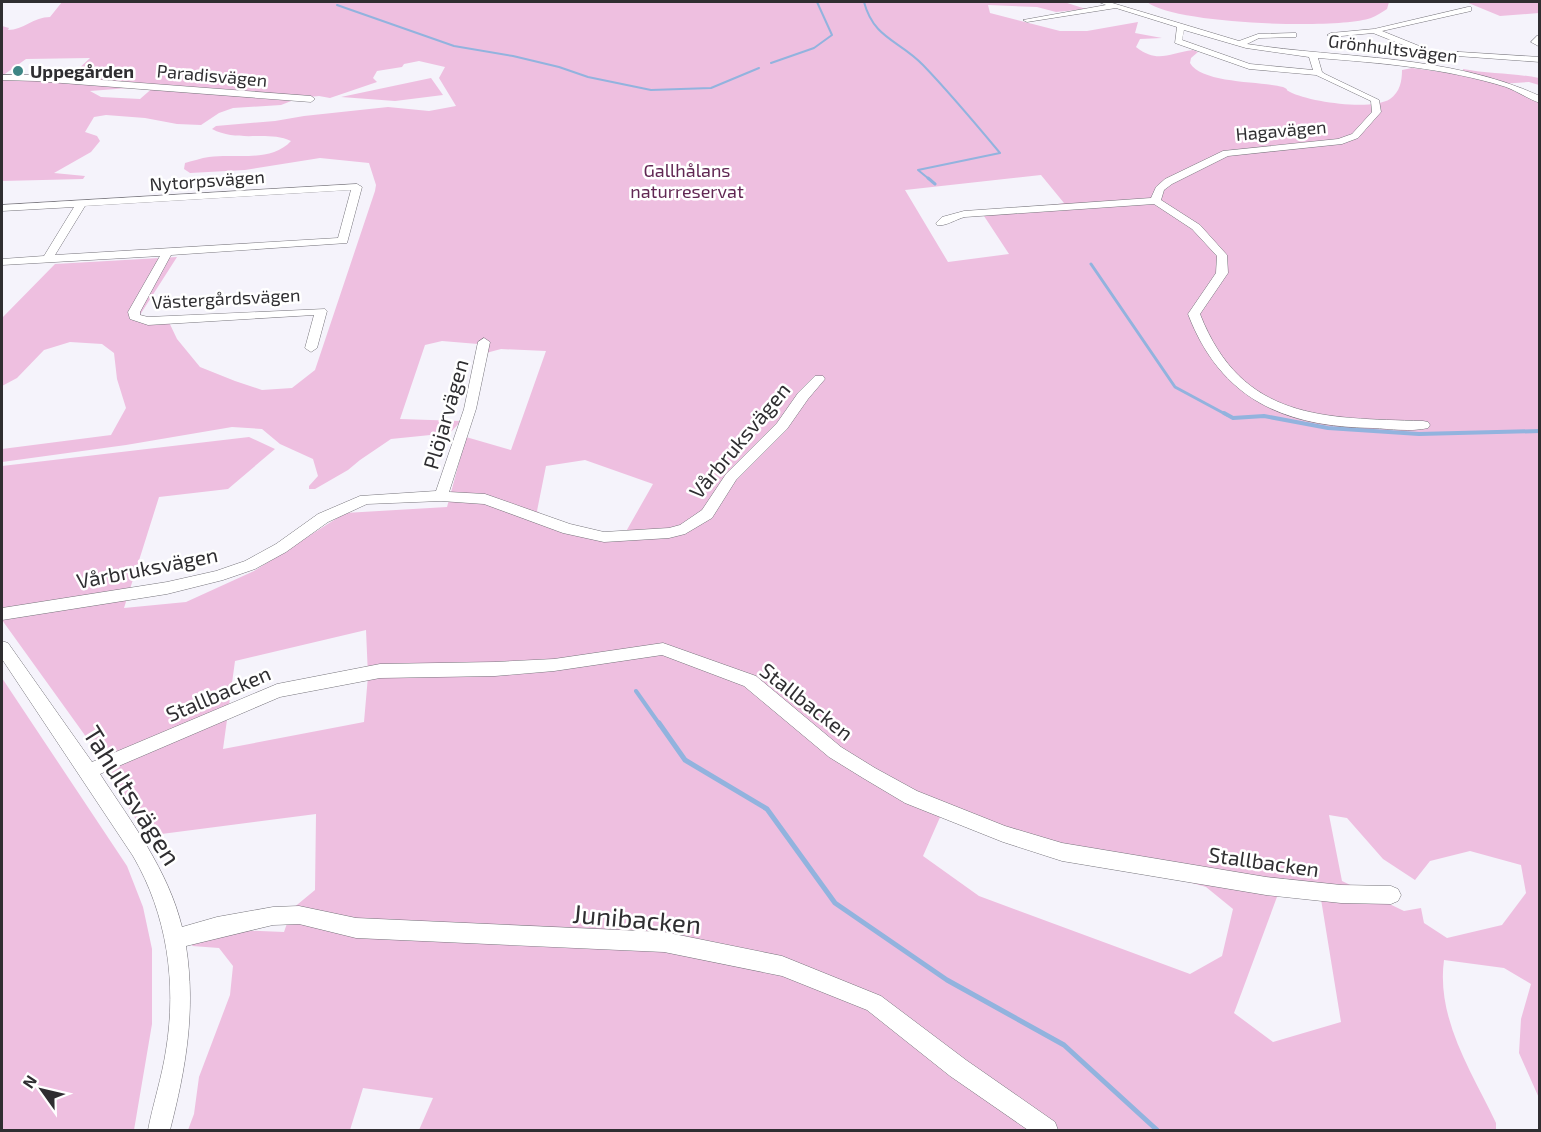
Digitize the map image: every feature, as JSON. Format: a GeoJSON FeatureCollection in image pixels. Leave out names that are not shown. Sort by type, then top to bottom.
{"type":"FeatureCollection","features":[{"type":"Feature","properties":{"kind":"street","name":"Grönhultsvägen"},"geometry":{"type":"LineString","coordinates":[[1103,2],[1239,44],[1312,55],[1395,62],[1488,80],[1517,89],[1539,100]]}},
{"type":"Feature","properties":{"kind":"street"},"geometry":{"type":"LineString","coordinates":[[1027,20],[1116,6]]}},
{"type":"Feature","properties":{"kind":"street"},"geometry":{"type":"LineString","coordinates":[[1331,35],[1374,31],[1468,9]]}},
{"type":"Feature","properties":{"kind":"street","name":"Hagavägen"},"geometry":{"type":"LineString","coordinates":[[1156,201],[1157,193],[1165,184],[1210,158],[1226,153],[1339,142],[1355,136],[1377,112],[1375,100],[1318,73],[1249,66],[1178,41],[1181,27]]}},
{"type":"Feature","properties":{"kind":"street"},"geometry":{"type":"LineString","coordinates":[[1374,31],[1431,54],[1394,58],[1395,62]]}},
{"type":"Feature","properties":{"kind":"street"},"geometry":{"type":"LineString","coordinates":[[1239,44],[1258,36],[1293,35]]}},
{"type":"Feature","properties":{"kind":"street"},"geometry":{"type":"LineString","coordinates":[[1539,38],[1535,42],[1539,45]]}},
{"type":"Feature","properties":{"kind":"street"},"geometry":{"type":"LineString","coordinates":[[1460,54],[1539,60]]}},
{"type":"Feature","properties":{"kind":"street"},"geometry":{"type":"LineString","coordinates":[[1312,55],[1318,73]]}},
{"type":"Feature","properties":{"kind":"street","name":"Paradisvägen"},"geometry":{"type":"LineString","coordinates":[[2,78],[36,78],[311,99]]}},
{"type":"Feature","properties":{"kind":"street","name":"Nytorpsvägen"},"geometry":{"type":"LineString","coordinates":[[2,208],[357,187],[344,242],[167,252]]}},
{"type":"Feature","properties":{"kind":"street"},"geometry":{"type":"LineString","coordinates":[[941,223],[946,219],[964,214],[1156,201],[1196,227],[1222,255],[1222,273],[1194,314],[1201,339],[1230,376],[1259,398],[1298,414],[1343,423],[1423,424]]}},
{"type":"Feature","properties":{"kind":"street"},"geometry":{"type":"LineString","coordinates":[[48,258],[81,204]]}},
{"type":"Feature","properties":{"kind":"street"},"geometry":{"type":"LineString","coordinates":[[2,262],[167,252]]}},
{"type":"Feature","properties":{"kind":"street","name":"Västergårdsvägen"},"geometry":{"type":"LineString","coordinates":[[167,252],[134,312],[134,317],[138,320],[321,311],[311,348]]}},
{"type":"Feature","properties":{"kind":"street","name":"Plöjarvägen"},"geometry":{"type":"LineString","coordinates":[[441,496],[470,409],[484,342]]}},
{"type":"Feature","properties":{"kind":"street","name":"Vårbruksvägen"},"geometry":{"type":"LineString","coordinates":[[2,614],[157,590],[218,576],[250,565],[281,548],[323,518],[365,499],[441,496],[485,498],[592,536],[635,535],[685,529],[707,514],[732,477],[782,426],[803,396],[819,379]]}},
{"type":"Feature","properties":{"kind":"street","name":"Tahultsvägen"},"geometry":{"type":"LineString","coordinates":[[2,647],[137,844],[163,895],[175,939],[180,1024],[173,1070],[159,1131]]}},
{"type":"Feature","properties":{"kind":"street","name":"Stallbacken"},"geometry":{"type":"LineString","coordinates":[[89,771],[277,691],[380,671],[495,669],[554,665],[663,649],[750,681],[835,752],[869,773],[911,797],[1003,834],[1062,852],[1266,886],[1341,894],[1391,895]]}},
{"type":"Feature","properties":{"kind":"street","name":"Junibacken"},"geometry":{"type":"LineString","coordinates":[[175,939],[217,927],[273,916],[299,915],[356,928],[664,942],[782,966],[874,1002],[958,1068],[1047,1131]]}},
{"type":"Feature","properties":{"kind":"green space","name":"Gallhålans naturreservat"},"geometry":{"type":"Polygon","coordinates":[[[62,2],[1064,2],[1086,9],[1056,12],[1037,7],[988,5],[990,13],[1060,31],[1087,31],[1138,22],[1135,33],[1162,38],[1140,39],[1136,47],[1151,55],[1164,56],[1193,50],[1198,52],[1191,58],[1190,63],[1207,75],[1233,81],[1283,87],[1299,96],[1340,104],[1381,103],[1390,99],[1398,90],[1402,70],[1412,68],[1464,75],[1463,69],[1539,78],[1539,85],[1529,82],[1500,84],[1540,103],[1539,1098],[1519,1053],[1521,1019],[1531,984],[1504,968],[1444,960],[1445,1003],[1451,1024],[1467,1065],[1496,1123],[1496,1130],[419,1130],[433,1098],[363,1088],[350,1130],[188,1130],[194,1114],[199,1077],[230,995],[233,966],[219,948],[192,946],[194,940],[231,930],[284,932],[292,909],[315,890],[316,814],[146,836],[84,734],[2,620],[2,466],[249,437],[275,449],[228,489],[159,497],[124,608],[186,602],[254,571],[345,513],[447,507],[466,437],[511,450],[546,351],[501,349],[486,353],[478,344],[442,341],[425,345],[400,419],[461,421],[450,433],[391,439],[348,470],[315,489],[309,489],[318,476],[313,459],[280,444],[262,429],[232,427],[126,445],[2,462],[2,449],[111,435],[126,408],[117,379],[114,353],[102,344],[70,342],[44,350],[17,378],[2,386],[2,318],[55,264],[177,257],[138,318],[167,318],[177,339],[200,367],[262,390],[292,388],[315,370],[375,191],[376,185],[369,163],[320,158],[245,170],[190,173],[184,169],[185,163],[209,157],[263,155],[283,148],[291,141],[272,136],[232,135],[212,129],[216,126],[388,107],[429,111],[456,106],[439,78],[445,67],[419,61],[404,64],[402,67],[377,71],[373,78],[377,82],[330,98],[319,96],[299,98],[281,105],[233,108],[219,113],[201,125],[106,115],[94,117],[85,132],[97,136],[100,141],[91,152],[54,173],[85,176],[83,179],[2,181],[2,79],[56,80],[72,75],[90,58],[26,59],[2,76],[2,26],[9,28],[8,30],[19,28],[50,17],[62,2]],[[155,86],[90,91],[101,97],[140,99],[155,86]],[[1041,175],[905,190],[948,262],[1009,254],[984,216],[1064,203],[1041,175]],[[585,460],[546,466],[537,511],[567,528],[600,534],[624,535],[653,484],[585,460]],[[366,630],[235,661],[223,749],[364,722],[368,676],[366,630]],[[941,815],[923,856],[979,896],[1190,974],[1222,956],[1233,909],[1206,887],[1154,872],[1049,856],[998,840],[941,815]],[[1329,815],[1342,881],[1404,911],[1421,908],[1424,923],[1447,938],[1502,925],[1526,893],[1521,865],[1470,851],[1430,861],[1415,880],[1383,859],[1347,818],[1329,815]],[[1284,878],[1234,1013],[1273,1042],[1341,1022],[1319,887],[1284,878]]]}},
{"type":"Feature","properties":{"kind":"green space"},"geometry":{"type":"Polygon","coordinates":[[[1147,2],[1389,2],[1387,9],[1371,18],[1352,22],[1292,24],[1220,20],[1163,9],[1147,2]]]}},
{"type":"Feature","properties":{"kind":"green space"},"geometry":{"type":"Polygon","coordinates":[[[1466,2],[1539,2],[1539,13],[1500,16],[1466,2]]]}},
{"type":"Feature","properties":{"kind":"green space"},"geometry":{"type":"Polygon","coordinates":[[[431,78],[443,95],[395,101],[341,97],[431,78]]]}},
{"type":"Feature","properties":{"kind":"green space"},"geometry":{"type":"Polygon","coordinates":[[[2,678],[127,866],[143,907],[152,949],[152,1024],[134,1130],[2,1130],[2,678]]]}},
{"type":"Feature","properties":{"kind":"waterway"},"geometry":{"type":"LineString","coordinates":[[771,63],[814,48],[832,35],[817,2]]}},
{"type":"Feature","properties":{"kind":"waterway"},"geometry":{"type":"LineString","coordinates":[[864,2],[868,14],[881,32],[923,65],[1000,153],[918,170],[929,179]]}},
{"type":"Feature","properties":{"kind":"waterway"},"geometry":{"type":"LineString","coordinates":[[337,5],[454,46],[513,56],[559,67],[588,77],[651,90],[711,88],[759,68]]}},
{"type":"Feature","properties":{"kind":"waterway"},"geometry":{"type":"LineString","coordinates":[[928,178],[935,184]]}},
{"type":"Feature","properties":{"kind":"waterway"},"geometry":{"type":"LineString","coordinates":[[1091,264],[1175,387],[1227,415]]}},
{"type":"Feature","properties":{"kind":"waterway"},"geometry":{"type":"LineString","coordinates":[[1224,413],[1233,418],[1264,416],[1328,428],[1419,434],[1540,431]]}},
{"type":"Feature","properties":{"kind":"waterway"},"geometry":{"type":"LineString","coordinates":[[636,691],[660,725]]}},
{"type":"Feature","properties":{"kind":"waterway"},"geometry":{"type":"LineString","coordinates":[[659,723],[685,760],[767,809],[835,903],[947,980],[1064,1045],[1157,1130]]}},
{"type":"Feature","properties":{"kind":"place","name":"Uppegården"},"geometry":{"type":"Point","coordinates":[18,71]}}]}
